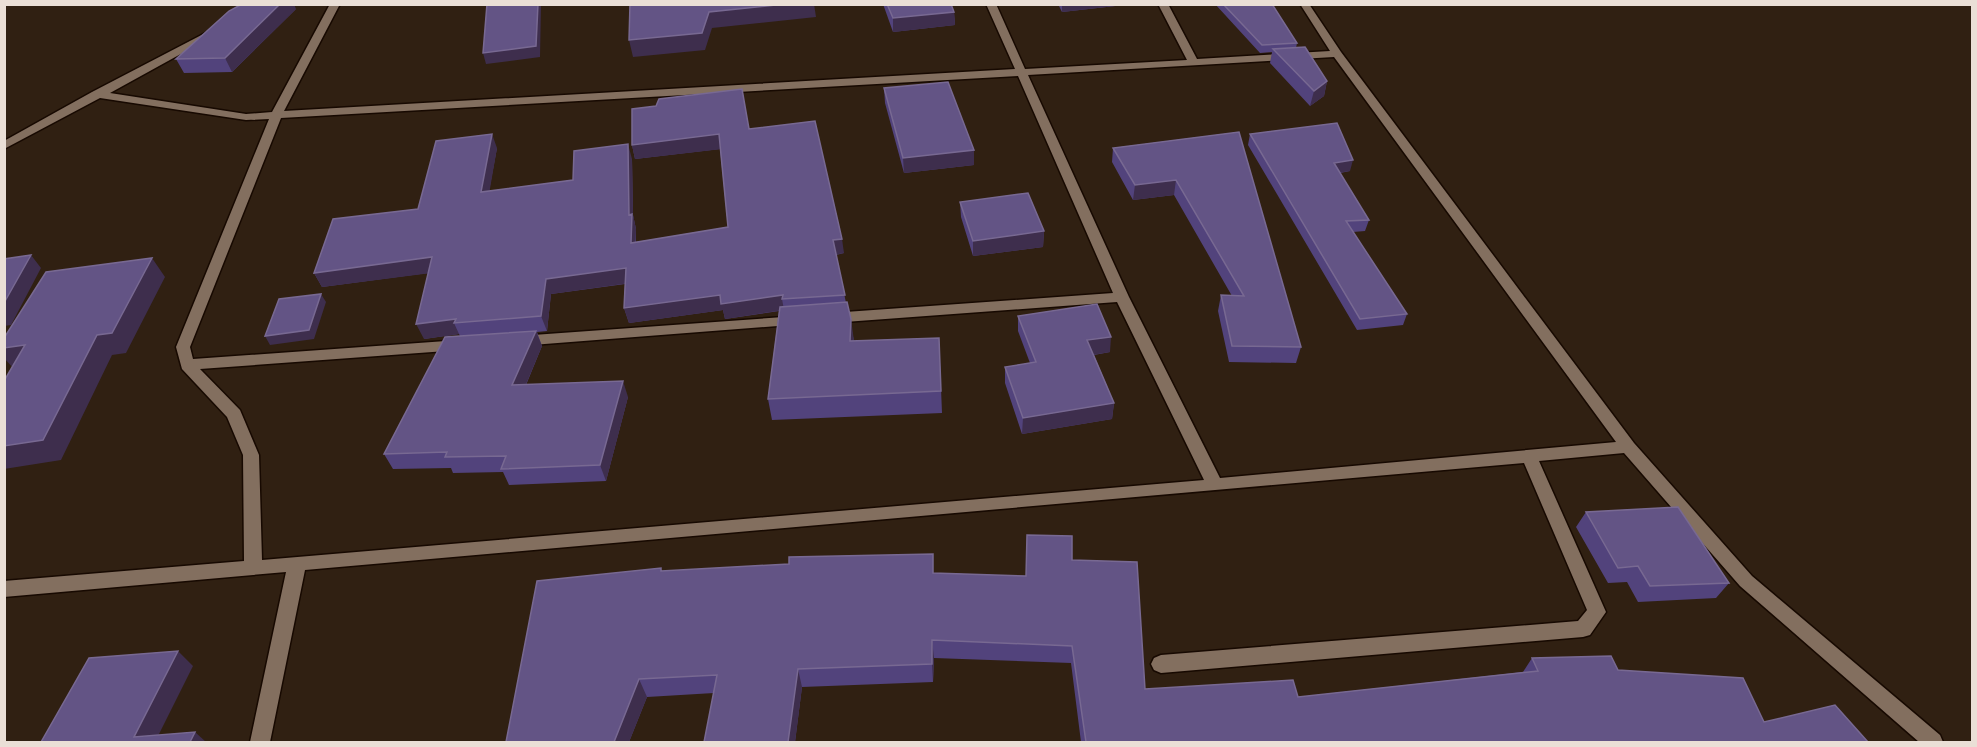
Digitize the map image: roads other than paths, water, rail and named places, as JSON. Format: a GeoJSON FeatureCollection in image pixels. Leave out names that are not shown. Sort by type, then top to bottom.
{"type":"FeatureCollection","features":[{"type":"Feature","properties":{"kind":"street"},"geometry":{"type":"LineString","coordinates":[[253,567],[251,455],[234,414],[187,365],[183,347],[276,114],[315,37],[335,4]]}},
{"type":"Feature","properties":{"kind":"street"},"geometry":{"type":"LineString","coordinates":[[991,4],[1024,73],[1122,297],[1215,485]]}},
{"type":"Feature","properties":{"kind":"street"},"geometry":{"type":"LineString","coordinates":[[1163,4],[1193,62]]}},
{"type":"Feature","properties":{"kind":"street"},"geometry":{"type":"LineString","coordinates":[[1304,4],[1337,54],[1628,447],[1746,582],[1933,742]]}},
{"type":"Feature","properties":{"kind":"street"},"geometry":{"type":"LineString","coordinates":[[4,146],[223,27]]}},
{"type":"Feature","properties":{"kind":"street"},"geometry":{"type":"LineString","coordinates":[[96,94],[246,117],[1337,54]]}},
{"type":"Feature","properties":{"kind":"street"},"geometry":{"type":"LineString","coordinates":[[507,342],[1122,297]]}},
{"type":"Feature","properties":{"kind":"street"},"geometry":{"type":"LineString","coordinates":[[187,365],[471,344]]}},
{"type":"Feature","properties":{"kind":"street"},"geometry":{"type":"LineString","coordinates":[[4,588],[1215,485],[1628,447]]}},
{"type":"Feature","properties":{"kind":"street"},"geometry":{"type":"LineString","coordinates":[[1161,664],[1582,629],[1597,612],[1529,456]]}},
{"type":"Feature","properties":{"kind":"street"},"geometry":{"type":"LineString","coordinates":[[260,742],[297,564]]}}]}
